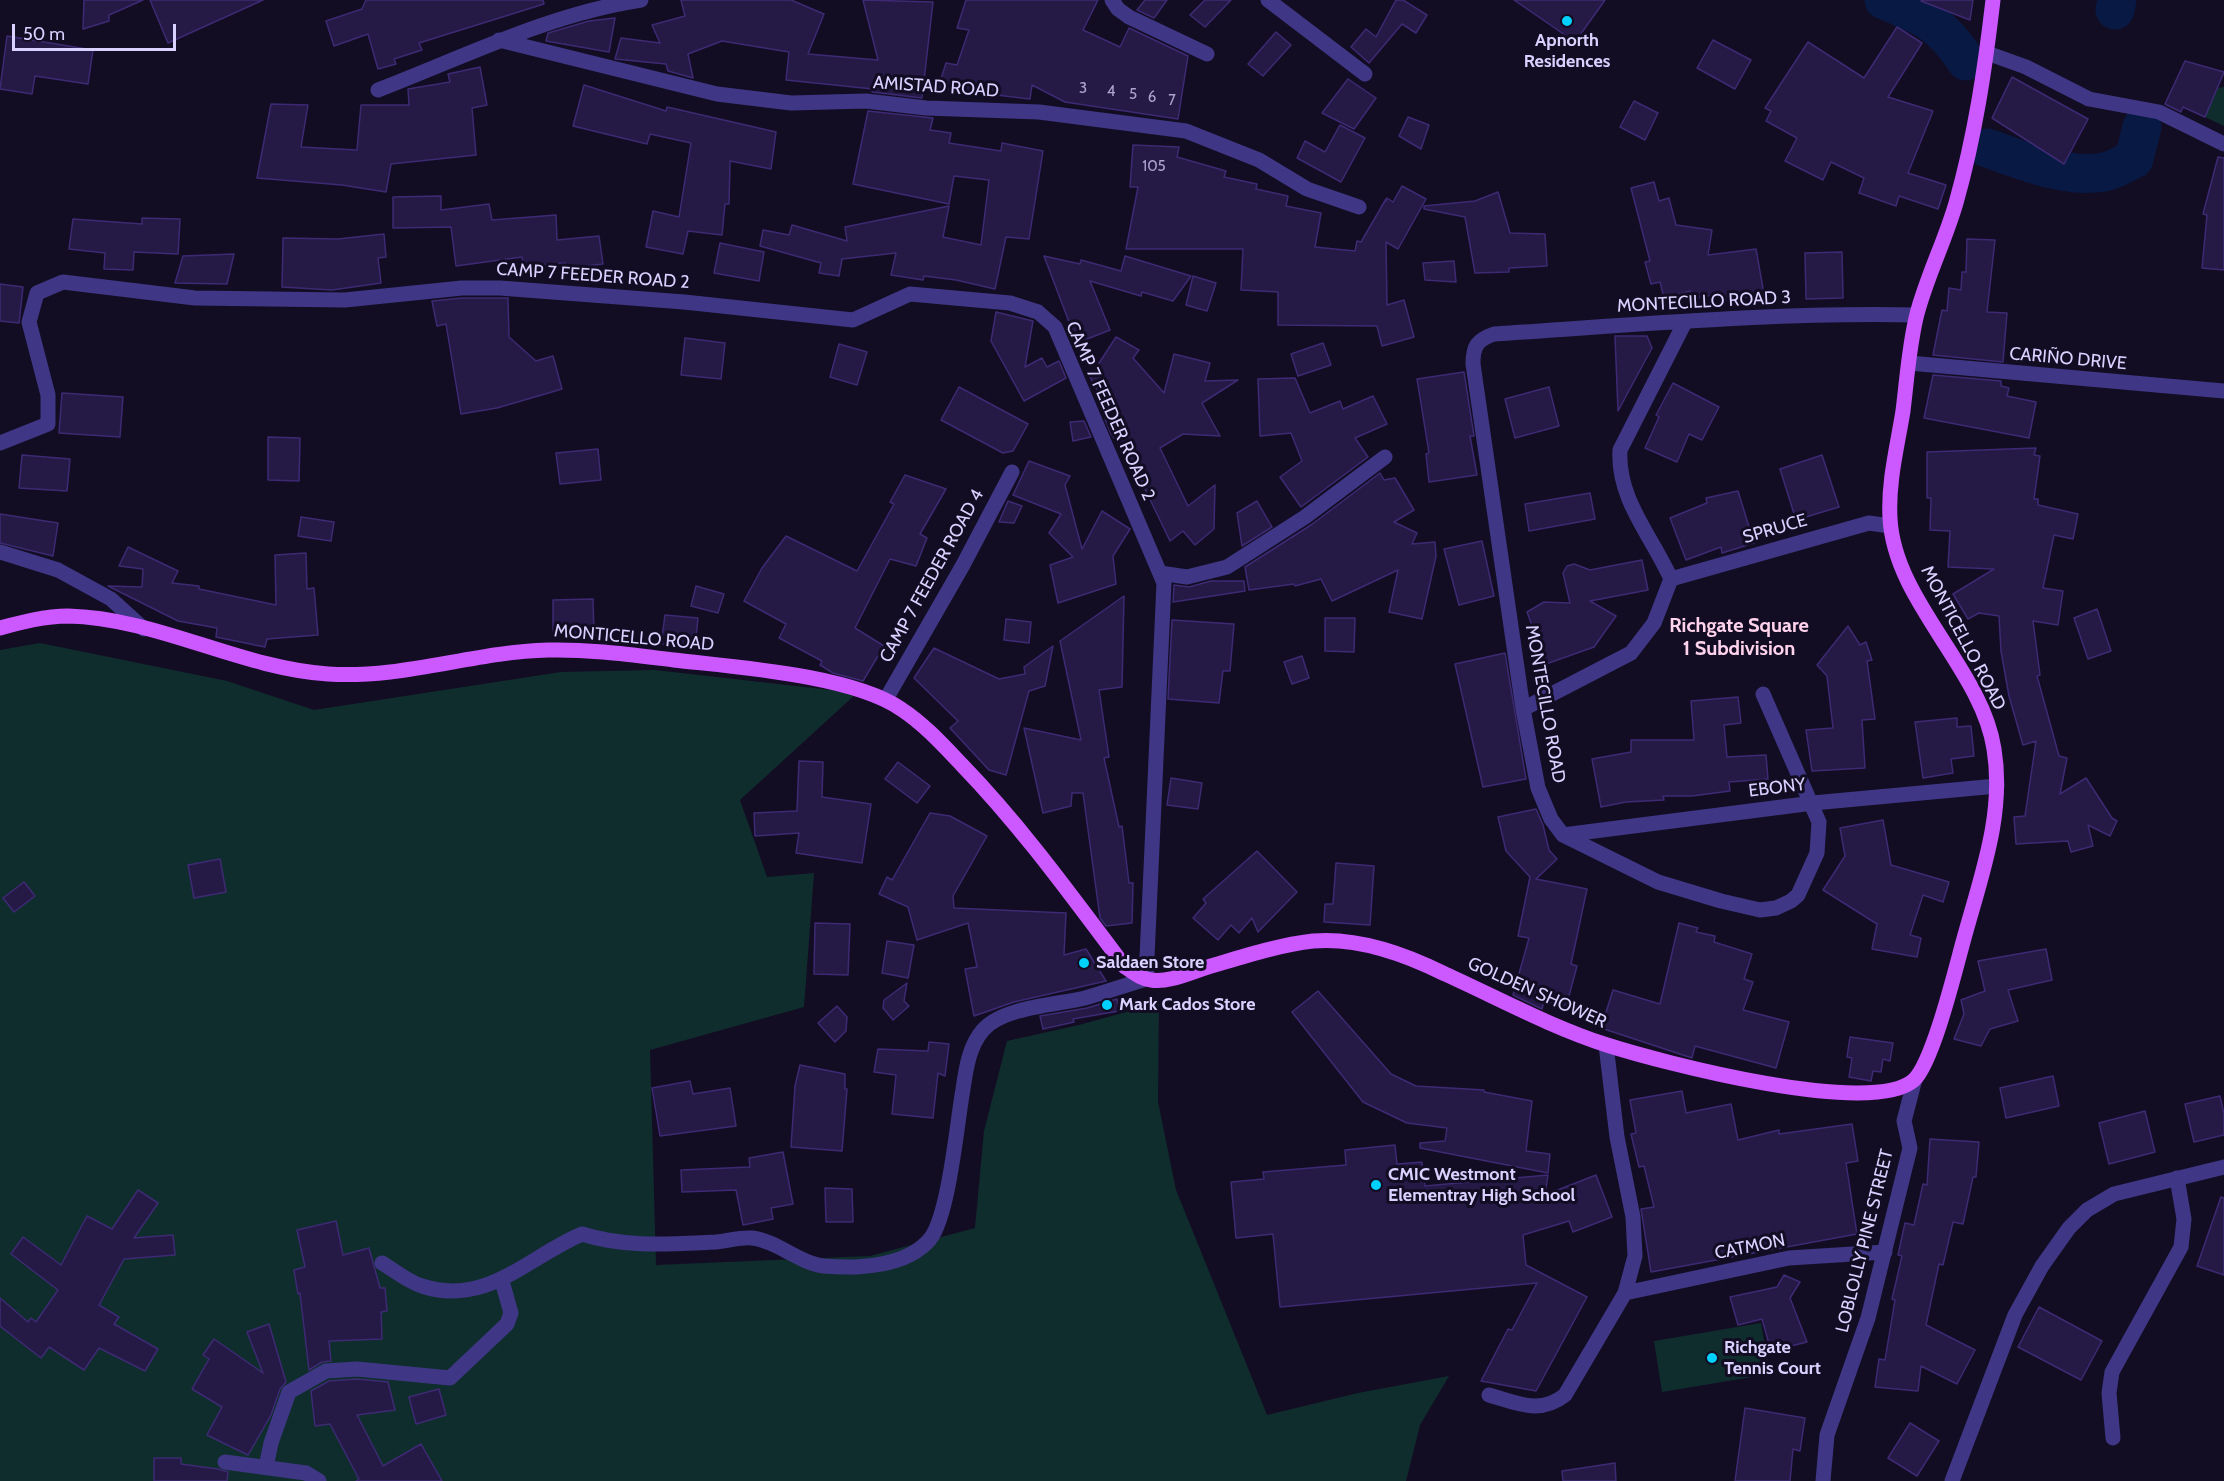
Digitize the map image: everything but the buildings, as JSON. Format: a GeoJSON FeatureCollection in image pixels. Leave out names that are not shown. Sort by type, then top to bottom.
{"type":"FeatureCollection","features":[{"type":"Feature","properties":{"kind":"main road","name":"MONTICELLO ROAD"},"geometry":{"type":"LineString","coordinates":[[1915,1079],[1925,1063],[1950,991],[1993,832],[1996,786],[1994,750],[1988,723],[1953,657],[1920,605],[1901,563],[1890,526],[1889,488],[1916,315],[1957,198],[1975,130],[1993,0]]}},
{"type":"Feature","properties":{"kind":"main road","name":"MONTICELLO ROAD"},"geometry":{"type":"LineString","coordinates":[[0,628],[40,618],[67,616],[105,619],[255,660],[326,674],[393,674],[517,652],[591,651],[795,675],[886,699],[915,719],[983,787],[1032,844],[1125,966],[1146,980]]}},
{"type":"Feature","properties":{"kind":"main road","name":"GOLDEN SHOWER"},"geometry":{"type":"LineString","coordinates":[[1146,980],[1168,979],[1235,959],[1310,942],[1351,942],[1403,956],[1606,1045],[1711,1072],[1812,1090],[1880,1092],[1901,1088],[1915,1079]]}},
{"type":"Feature","properties":{"kind":"street"},"geometry":{"type":"LineString","coordinates":[[378,90],[500,40],[610,5],[641,0]]}},
{"type":"Feature","properties":{"kind":"street"},"geometry":{"type":"LineString","coordinates":[[1112,0],[1129,17],[1207,54]]}},
{"type":"Feature","properties":{"kind":"street"},"geometry":{"type":"LineString","coordinates":[[1268,0],[1365,74]]}},
{"type":"Feature","properties":{"kind":"street","name":"AMISTAD ROAD"},"geometry":{"type":"LineString","coordinates":[[500,40],[717,94],[791,103],[866,101],[926,108],[1039,112],[1186,131],[1259,160],[1307,189],[1359,207]]}},
{"type":"Feature","properties":{"kind":"street"},"geometry":{"type":"LineString","coordinates":[[1987,53],[2026,67],[2089,99],[2159,112],[2224,144]]}},
{"type":"Feature","properties":{"kind":"street","name":"CAMP 7 FEEDER ROAD 2"},"geometry":{"type":"LineString","coordinates":[[0,443],[48,424],[48,394],[29,322],[37,293],[63,282],[206,298],[345,300],[462,288],[500,288],[684,302],[853,320],[910,294],[1010,303],[1038,312],[1055,327],[1160,573]]}},
{"type":"Feature","properties":{"kind":"street","name":"MONTECILLO ROAD 3"},"geometry":{"type":"LineString","coordinates":[[1494,334],[1685,322],[1872,314],[1916,315]]}},
{"type":"Feature","properties":{"kind":"street"},"geometry":{"type":"LineString","coordinates":[[1523,709],[1631,653],[1654,623],[1671,579],[1659,551],[1632,509],[1619,469],[1620,450],[1685,322]]}},
{"type":"Feature","properties":{"kind":"street","name":"MONTECILLO ROAD"},"geometry":{"type":"LineString","coordinates":[[1494,334],[1480,339],[1475,345],[1473,364],[1523,709],[1538,788],[1551,819],[1563,835]]}},
{"type":"Feature","properties":{"kind":"street","name":"CARIÑO DRIVE"},"geometry":{"type":"LineString","coordinates":[[1909,363],[2224,391]]}},
{"type":"Feature","properties":{"kind":"street"},"geometry":{"type":"LineString","coordinates":[[382,1263],[422,1286],[468,1291],[502,1281],[554,1246],[582,1234],[610,1243],[632,1244],[752,1238],[822,1266],[856,1266],[894,1261],[910,1254],[931,1238],[937,1225],[968,1063],[975,1041],[984,1029],[1009,1015],[1083,998],[1146,980],[1154,755],[1164,589],[1160,573],[1188,577],[1227,567],[1305,517],[1384,457]]}},
{"type":"Feature","properties":{"kind":"street","name":"CAMP 7 FEEDER ROAD 4"},"geometry":{"type":"LineString","coordinates":[[886,699],[963,565],[1012,472]]}},
{"type":"Feature","properties":{"kind":"street","name":"SPRUCE"},"geometry":{"type":"LineString","coordinates":[[1671,579],[1869,523],[1890,526]]}},
{"type":"Feature","properties":{"kind":"street"},"geometry":{"type":"LineString","coordinates":[[0,552],[58,570],[111,599],[144,629]]}},
{"type":"Feature","properties":{"kind":"street"},"geometry":{"type":"LineString","coordinates":[[1563,835],[1658,882],[1746,908],[1769,910],[1785,905],[1798,895],[1817,853],[1819,822],[1813,803],[1763,694]]}},
{"type":"Feature","properties":{"kind":"street","name":"EBONY"},"geometry":{"type":"LineString","coordinates":[[1563,835],[1813,803],[1996,786]]}},
{"type":"Feature","properties":{"kind":"street"},"geometry":{"type":"LineString","coordinates":[[1489,1395],[1529,1407],[1545,1407],[1557,1401],[1565,1395],[1626,1293],[1635,1256],[1635,1237],[1617,1137],[1606,1045]]}},
{"type":"Feature","properties":{"kind":"street","name":"LOBLOLLY PINE STREET"},"geometry":{"type":"LineString","coordinates":[[1823,1481],[1827,1436],[1868,1318],[1910,1148],[1904,1121],[1915,1079]]}},
{"type":"Feature","properties":{"kind":"street"},"geometry":{"type":"LineString","coordinates":[[1952,1481],[2015,1315],[2042,1266],[2069,1228],[2087,1209],[2114,1194],[2224,1167]]}},
{"type":"Feature","properties":{"kind":"street"},"geometry":{"type":"LineString","coordinates":[[2113,1438],[2109,1393],[2112,1372],[2181,1247],[2184,1219],[2178,1178]]}},
{"type":"Feature","properties":{"kind":"street","name":"CATMON"},"geometry":{"type":"LineString","coordinates":[[1626,1293],[1789,1258],[1885,1252]]}},
{"type":"Feature","properties":{"kind":"street"},"geometry":{"type":"LineString","coordinates":[[266,1467],[271,1443],[289,1392],[326,1371],[357,1369],[450,1378],[507,1324],[511,1313],[502,1281]]}},
{"type":"Feature","properties":{"kind":"street"},"geometry":{"type":"LineString","coordinates":[[225,1462],[306,1473],[319,1481]]}},
{"type":"Feature","properties":{"kind":"green space"},"geometry":{"type":"Polygon","coordinates":[[[2224,87],[2224,126],[2205,117],[2218,88],[2224,87]]]}},
{"type":"Feature","properties":{"kind":"green space"},"geometry":{"type":"Polygon","coordinates":[[[40,643],[227,681],[314,710],[561,672],[655,670],[857,693],[740,800],[767,877],[814,873],[804,1007],[650,1050],[656,1265],[870,1256],[975,1228],[984,1131],[1007,1041],[1079,1025],[1159,1003],[1158,1102],[1176,1190],[1267,1415],[1358,1393],[1449,1376],[1420,1425],[1406,1481],[0,1481],[0,650],[40,643]]]}},
{"type":"Feature","properties":{"kind":"green space","name":"Richgate Tennis Court"},"geometry":{"type":"Polygon","coordinates":[[[1761,1323],[1770,1374],[1662,1392],[1654,1341],[1761,1323]]]}},
{"type":"Feature","properties":{"kind":"waterway"},"geometry":{"type":"LineString","coordinates":[[1884,0],[1931,22],[1948,37],[1966,61]]}},
{"type":"Feature","properties":{"kind":"waterway"},"geometry":{"type":"LineString","coordinates":[[2115,10],[2117,0]]}},
{"type":"Feature","properties":{"kind":"waterway"},"geometry":{"type":"LineString","coordinates":[[1987,148],[2059,171],[2104,172],[2134,159],[2142,127]]}},
{"type":"Feature","properties":{"kind":"place","name":"Apnorth Residences"},"geometry":{"type":"Point","coordinates":[1567,21]}},
{"type":"Feature","properties":{"kind":"place","name":"Saldaen Store"},"geometry":{"type":"Point","coordinates":[1084,963]}},
{"type":"Feature","properties":{"kind":"place","name":"Mark Cados Store"},"geometry":{"type":"Point","coordinates":[1107,1005]}},
{"type":"Feature","properties":{"kind":"place","name":"CMIC Westmont Elementray High School"},"geometry":{"type":"Point","coordinates":[1376,1185]}},
{"type":"Feature","properties":{"kind":"place","name":"Richgate Tennis Court"},"geometry":{"type":"Point","coordinates":[1712,1358]}},
{"type":"Feature","properties":{"kind":"district","name":"Richgate Square 1 Subdivision"},"geometry":{"type":"Point","coordinates":[1739,638]}}]}
